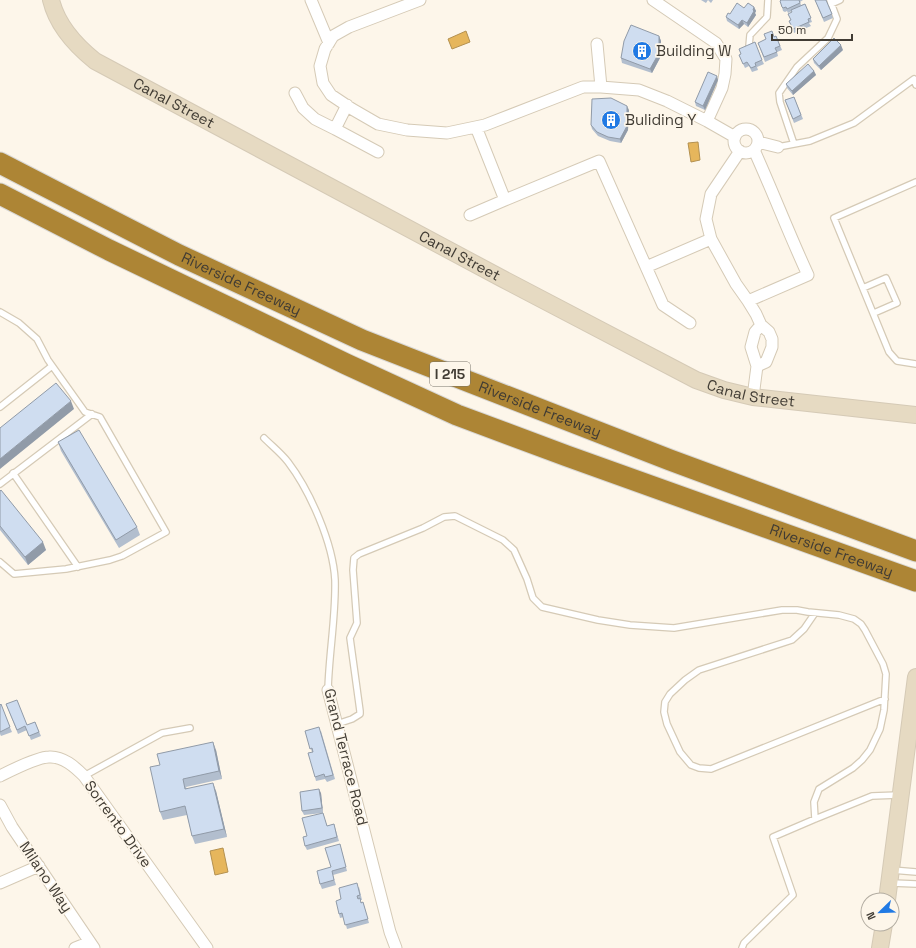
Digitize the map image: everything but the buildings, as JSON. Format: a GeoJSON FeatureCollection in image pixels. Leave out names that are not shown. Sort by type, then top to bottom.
{"type":"FeatureCollection","features":[{"type":"Feature","properties":{"kind":"highway","name":"Riverside Freeway"},"geometry":{"type":"LineString","coordinates":[[0,163],[179,254],[362,340],[663,457],[916,551]]}},
{"type":"Feature","properties":{"kind":"highway","name":"Riverside Freeway"},"geometry":{"type":"LineString","coordinates":[[0,194],[116,254],[457,415],[916,581]]}},
{"type":"Feature","properties":{"kind":"street","name":"Canal Street"},"geometry":{"type":"LineString","coordinates":[[51,0],[58,19],[70,37],[80,50],[95,60],[670,367],[703,383],[754,397],[916,415]]}},
{"type":"Feature","properties":{"kind":"street"},"geometry":{"type":"LineString","coordinates":[[310,0],[328,43]]}},
{"type":"Feature","properties":{"kind":"street"},"geometry":{"type":"LineString","coordinates":[[420,0],[349,27],[333,36],[325,49],[320,66],[323,83],[331,95],[378,124],[407,130],[447,133],[485,125],[583,88],[601,87],[638,90],[666,101],[707,121],[735,137]]}},
{"type":"Feature","properties":{"kind":"street"},"geometry":{"type":"LineString","coordinates":[[653,0],[716,43],[726,59],[722,88],[707,121]]}},
{"type":"Feature","properties":{"kind":"street"},"geometry":{"type":"LineString","coordinates":[[597,44],[601,87]]}},
{"type":"Feature","properties":{"kind":"street"},"geometry":{"type":"LineString","coordinates":[[295,93],[303,108],[315,119],[378,152]]}},
{"type":"Feature","properties":{"kind":"street"},"geometry":{"type":"LineString","coordinates":[[335,129],[347,105]]}},
{"type":"Feature","properties":{"kind":"street"},"geometry":{"type":"LineString","coordinates":[[476,127],[505,200]]}},
{"type":"Feature","properties":{"kind":"street"},"geometry":{"type":"LineString","coordinates":[[748,301],[808,275],[790,236],[770,186],[756,146],[757,135],[751,130],[747,129],[740,131],[735,137],[735,145],[740,151],[747,153],[756,146],[778,147]]}},
{"type":"Feature","properties":{"kind":"street"},"geometry":{"type":"LineString","coordinates":[[740,151],[711,194],[706,219],[711,239],[736,284],[756,314],[761,325],[769,332],[772,339],[772,347],[766,362],[757,366]]}},
{"type":"Feature","properties":{"kind":"street"},"geometry":{"type":"LineString","coordinates":[[470,215],[599,161],[663,305],[690,323]]}},
{"type":"Feature","properties":{"kind":"street"},"geometry":{"type":"LineString","coordinates":[[646,267],[711,239]]}},
{"type":"Feature","properties":{"kind":"street"},"geometry":{"type":"LineString","coordinates":[[754,397],[757,366],[751,347],[755,332],[761,325]]}},
{"type":"Feature","properties":{"kind":"street"},"geometry":{"type":"LineString","coordinates":[[888,892],[916,677]]}},
{"type":"Feature","properties":{"kind":"street","name":"Grand Terrace Road"},"geometry":{"type":"LineString","coordinates":[[328,690],[390,932],[396,948]]}},
{"type":"Feature","properties":{"kind":"street","name":"Sorrento Drive"},"geometry":{"type":"LineString","coordinates":[[0,776],[39,759],[50,756],[63,760],[75,768],[84,776],[207,948]]}},
{"type":"Feature","properties":{"kind":"street","name":"Milano Way"},"geometry":{"type":"LineString","coordinates":[[0,805],[12,827],[92,945]]}},
{"type":"Feature","properties":{"kind":"street"},"geometry":{"type":"LineString","coordinates":[[0,883],[39,866]]}},
{"type":"Feature","properties":{"kind":"street"},"geometry":{"type":"LineString","coordinates":[[880,948],[883,932]]}},
{"type":"Feature","properties":{"kind":"street"},"geometry":{"type":"LineString","coordinates":[[75,948],[92,945]]}},
{"type":"Feature","properties":{"kind":"lane"},"geometry":{"type":"LineString","coordinates":[[749,46],[750,35],[767,17],[768,0]]}},
{"type":"Feature","properties":{"kind":"lane"},"geometry":{"type":"LineString","coordinates":[[794,144],[780,102],[779,93],[797,67],[828,38],[838,19],[831,2],[840,0]]}},
{"type":"Feature","properties":{"kind":"lane"},"geometry":{"type":"LineString","coordinates":[[778,147],[810,141],[854,123],[915,79]]}},
{"type":"Feature","properties":{"kind":"lane"},"geometry":{"type":"LineString","coordinates":[[916,182],[834,218],[889,352],[897,361],[916,364]]}},
{"type":"Feature","properties":{"kind":"lane"},"geometry":{"type":"LineString","coordinates":[[863,288],[886,278],[897,302],[874,313]]}},
{"type":"Feature","properties":{"kind":"lane"},"geometry":{"type":"LineString","coordinates":[[0,312],[19,323],[37,340],[52,366],[85,412],[100,417],[166,532],[122,556],[66,569],[14,574],[0,562]]}},
{"type":"Feature","properties":{"kind":"lane"},"geometry":{"type":"LineString","coordinates":[[0,407],[52,366]]}},
{"type":"Feature","properties":{"kind":"lane"},"geometry":{"type":"LineString","coordinates":[[0,484],[92,414]]}},
{"type":"Feature","properties":{"kind":"lane","name":"Grand Terrace Road"},"geometry":{"type":"LineString","coordinates":[[264,438],[287,462],[299,479],[320,520],[331,554],[335,578],[335,602],[329,658],[328,690]]}},
{"type":"Feature","properties":{"kind":"lane"},"geometry":{"type":"LineString","coordinates":[[13,473],[78,566]]}},
{"type":"Feature","properties":{"kind":"lane"},"geometry":{"type":"LineString","coordinates":[[336,724],[356,717],[360,714],[350,638],[357,623],[353,570],[354,558],[359,554],[423,528],[444,517],[455,516],[503,540],[514,550],[527,579],[533,598],[542,607],[630,626],[674,628],[782,610],[797,610],[839,615],[854,619],[861,624],[883,664],[886,674],[884,710],[880,729],[870,750],[862,760],[853,768],[819,789],[814,802],[815,819]]}},
{"type":"Feature","properties":{"kind":"lane"},"geometry":{"type":"LineString","coordinates":[[814,613],[804,629],[792,640],[699,670],[685,680],[670,694],[665,702],[664,712],[667,724],[680,752],[691,765],[699,768],[712,769],[885,699]]}},
{"type":"Feature","properties":{"kind":"lane"},"geometry":{"type":"LineString","coordinates":[[84,776],[106,762],[162,734],[190,728]]}},
{"type":"Feature","properties":{"kind":"lane"},"geometry":{"type":"LineString","coordinates":[[742,948],[744,943],[793,895],[773,837],[872,796],[901,794]]}},
{"type":"Feature","properties":{"kind":"lane"},"geometry":{"type":"LineString","coordinates":[[890,876],[916,872]]}},
{"type":"Feature","properties":{"kind":"lane"},"geometry":{"type":"LineString","coordinates":[[890,876],[916,884]]}},
{"type":"Feature","properties":{"kind":"shaded area"},"geometry":{"type":"Polygon","coordinates":[[[466,31],[470,42],[452,49],[448,39],[466,31]]]}},
{"type":"Feature","properties":{"kind":"shaded area"},"geometry":{"type":"Polygon","coordinates":[[[698,142],[700,160],[691,162],[688,143],[698,142]]]}},
{"type":"Feature","properties":{"kind":"shaded area"},"geometry":{"type":"Polygon","coordinates":[[[223,848],[228,872],[215,875],[210,851],[223,848]]]}},
{"type":"Feature","properties":{"kind":"place","name":"Building W"},"geometry":{"type":"Point","coordinates":[642,51]}},
{"type":"Feature","properties":{"kind":"place","name":"Buliding Y"},"geometry":{"type":"Point","coordinates":[611,120]}}]}
